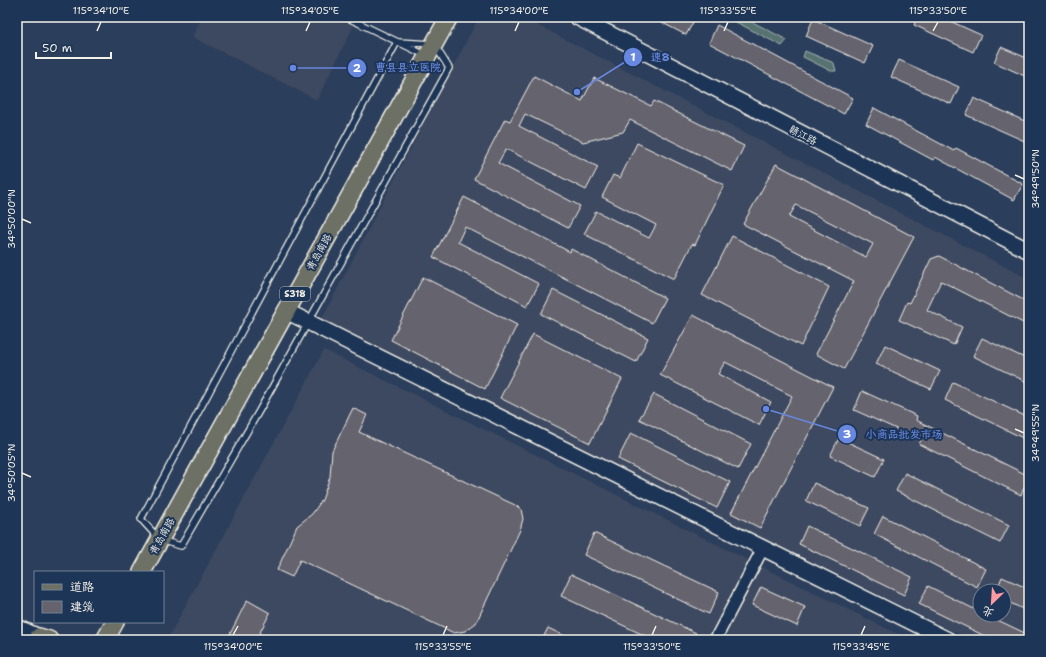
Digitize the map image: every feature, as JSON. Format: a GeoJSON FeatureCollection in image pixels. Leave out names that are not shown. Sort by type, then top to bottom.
{"type":"FeatureCollection","features":[{"type":"Feature","properties":{"kind":"main road","name":"青岛南路"},"geometry":{"type":"LineString","coordinates":[[143,571],[448,17]]}},
{"type":"Feature","properties":{"kind":"main road"},"geometry":{"type":"LineString","coordinates":[[105,640],[114,623]]}},
{"type":"Feature","properties":{"kind":"street","name":"赣江路"},"geometry":{"type":"LineString","coordinates":[[577,17],[1029,251]]}},
{"type":"Feature","properties":{"kind":"street"},"geometry":{"type":"LineString","coordinates":[[286,311],[948,640]]}},
{"type":"Feature","properties":{"kind":"street"},"geometry":{"type":"LineString","coordinates":[[715,640],[762,548]]}},
{"type":"Feature","properties":{"kind":"street"},"geometry":{"type":"LineString","coordinates":[[17,627],[44,639]]}},
{"type":"Feature","properties":{"kind":"lane"},"geometry":{"type":"LineString","coordinates":[[346,17],[398,42],[430,50],[449,68],[308,322],[181,546],[160,540],[141,519],[398,42]]}},
{"type":"Feature","properties":{"kind":"lane"},"geometry":{"type":"LineString","coordinates":[[398,42],[430,50]]}},
{"type":"Feature","properties":{"kind":"shaded area"},"geometry":{"type":"Polygon","coordinates":[[[202,17],[358,17],[317,100],[192,37],[202,17]]]}},
{"type":"Feature","properties":{"kind":"shaded area"},"geometry":{"type":"Polygon","coordinates":[[[479,17],[522,17],[1029,279],[1029,640],[971,640],[321,320],[479,17]]]}},
{"type":"Feature","properties":{"kind":"shaded area"},"geometry":{"type":"Polygon","coordinates":[[[324,350],[910,640],[167,640],[324,350]]]}},
{"type":"Feature","properties":{"kind":"green space"},"geometry":{"type":"Polygon","coordinates":[[[731,17],[743,17],[787,40],[782,46],[734,21],[731,17]]]}},
{"type":"Feature","properties":{"kind":"green space"},"geometry":{"type":"Polygon","coordinates":[[[805,51],[834,63],[836,71],[831,71],[803,57],[805,51]]]}},
{"type":"Feature","properties":{"kind":"building"},"geometry":{"type":"Polygon","coordinates":[[[651,17],[696,17],[686,35],[651,17]]]}},
{"type":"Feature","properties":{"kind":"building"},"geometry":{"type":"Polygon","coordinates":[[[917,17],[941,17],[981,35],[973,52],[914,25],[917,17]]]}},
{"type":"Feature","properties":{"kind":"building"},"geometry":{"type":"Polygon","coordinates":[[[813,19],[873,46],[865,63],[806,36],[813,19]]]}},
{"type":"Feature","properties":{"kind":"building"},"geometry":{"type":"Polygon","coordinates":[[[717,25],[853,98],[844,114],[709,43],[717,25]]]}},
{"type":"Feature","properties":{"kind":"building"},"geometry":{"type":"Polygon","coordinates":[[[1001,47],[1029,59],[1029,78],[994,62],[1001,47]]]}},
{"type":"Feature","properties":{"kind":"building"},"geometry":{"type":"Polygon","coordinates":[[[899,60],[959,87],[951,104],[891,77],[899,60]]]}},
{"type":"Feature","properties":{"kind":"building"},"geometry":{"type":"Polygon","coordinates":[[[534,76],[582,101],[594,78],[651,106],[654,101],[744,146],[732,171],[630,120],[623,132],[583,142],[525,114],[519,126],[598,167],[586,190],[506,149],[498,163],[580,206],[568,228],[474,179],[505,119],[510,121],[534,76]]]}},
{"type":"Feature","properties":{"kind":"building"},"geometry":{"type":"Polygon","coordinates":[[[974,98],[1029,123],[1029,143],[966,115],[974,98]]]}},
{"type":"Feature","properties":{"kind":"building"},"geometry":{"type":"Polygon","coordinates":[[[874,108],[954,151],[956,148],[1023,184],[1014,200],[935,157],[933,160],[866,124],[874,108]]]}},
{"type":"Feature","properties":{"kind":"building"},"geometry":{"type":"Polygon","coordinates":[[[637,143],[724,185],[695,245],[692,244],[674,279],[584,234],[596,211],[649,238],[656,225],[602,197],[613,175],[620,178],[637,143]]]}},
{"type":"Feature","properties":{"kind":"building"},"geometry":{"type":"Polygon","coordinates":[[[776,164],[914,237],[844,369],[816,354],[854,281],[743,224],[776,164]],[[796,205],[789,217],[866,257],[873,244],[796,205]]]}},
{"type":"Feature","properties":{"kind":"building"},"geometry":{"type":"Polygon","coordinates":[[[464,197],[570,252],[571,249],[665,298],[652,323],[465,227],[458,242],[539,284],[527,306],[433,257],[464,197]]]}},
{"type":"Feature","properties":{"kind":"building"},"geometry":{"type":"Polygon","coordinates":[[[732,236],[829,287],[801,346],[702,295],[732,236]]]}},
{"type":"Feature","properties":{"kind":"building"},"geometry":{"type":"Polygon","coordinates":[[[939,256],[1029,303],[1029,326],[941,281],[927,310],[962,327],[954,345],[899,320],[907,302],[910,303],[931,259],[939,256]]]}},
{"type":"Feature","properties":{"kind":"building"},"geometry":{"type":"Polygon","coordinates":[[[423,277],[517,325],[485,389],[391,340],[423,277]]]}},
{"type":"Feature","properties":{"kind":"building"},"geometry":{"type":"Polygon","coordinates":[[[553,290],[648,338],[636,362],[541,314],[553,290]]]}},
{"type":"Feature","properties":{"kind":"building"},"geometry":{"type":"Polygon","coordinates":[[[693,315],[833,387],[760,528],[731,513],[792,396],[725,362],[718,374],[771,402],[759,425],[660,375],[693,315]]]}},
{"type":"Feature","properties":{"kind":"building"},"geometry":{"type":"Polygon","coordinates":[[[533,334],[622,379],[590,443],[500,398],[533,334]]]}},
{"type":"Feature","properties":{"kind":"building"},"geometry":{"type":"Polygon","coordinates":[[[982,338],[1029,360],[1029,383],[973,356],[982,338]]]}},
{"type":"Feature","properties":{"kind":"building"},"geometry":{"type":"Polygon","coordinates":[[[885,345],[940,371],[931,389],[876,364],[885,345]]]}},
{"type":"Feature","properties":{"kind":"building"},"geometry":{"type":"Polygon","coordinates":[[[953,382],[1029,418],[1029,441],[945,400],[953,382]]]}},
{"type":"Feature","properties":{"kind":"building"},"geometry":{"type":"Polygon","coordinates":[[[862,391],[917,416],[916,420],[1029,476],[1021,495],[919,444],[921,440],[854,410],[862,391]]]}},
{"type":"Feature","properties":{"kind":"building"},"geometry":{"type":"Polygon","coordinates":[[[654,394],[751,444],[738,469],[639,419],[654,394]]]}},
{"type":"Feature","properties":{"kind":"building"},"geometry":{"type":"Polygon","coordinates":[[[353,408],[367,415],[359,432],[521,509],[523,519],[520,530],[476,623],[465,631],[454,633],[300,560],[292,577],[277,570],[297,526],[312,514],[322,500],[330,477],[332,451],[353,408]]]}},
{"type":"Feature","properties":{"kind":"building"},"geometry":{"type":"Polygon","coordinates":[[[631,433],[730,482],[717,508],[618,459],[631,433]]]}},
{"type":"Feature","properties":{"kind":"building"},"geometry":{"type":"Polygon","coordinates":[[[839,438],[884,459],[875,477],[830,456],[839,438]]]}},
{"type":"Feature","properties":{"kind":"building"},"geometry":{"type":"Polygon","coordinates":[[[905,473],[1009,525],[1000,543],[896,491],[905,473]]]}},
{"type":"Feature","properties":{"kind":"building"},"geometry":{"type":"Polygon","coordinates":[[[814,483],[869,508],[860,526],[806,501],[814,483]]]}},
{"type":"Feature","properties":{"kind":"building"},"geometry":{"type":"Polygon","coordinates":[[[883,516],[986,569],[979,583],[972,583],[972,584],[874,534],[883,516]]]}},
{"type":"Feature","properties":{"kind":"building"},"geometry":{"type":"Polygon","coordinates":[[[807,526],[912,577],[904,595],[799,544],[807,526]]]}},
{"type":"Feature","properties":{"kind":"building"},"geometry":{"type":"Polygon","coordinates":[[[594,533],[719,592],[709,614],[584,555],[594,533]]]}},
{"type":"Feature","properties":{"kind":"building"},"geometry":{"type":"Polygon","coordinates":[[[571,574],[696,633],[693,640],[654,640],[561,596],[571,574]]]}},
{"type":"Feature","properties":{"kind":"building"},"geometry":{"type":"Polygon","coordinates":[[[1002,577],[1029,589],[1029,612],[1012,604],[1012,583],[999,583],[1002,577]]]}},
{"type":"Feature","properties":{"kind":"building"},"geometry":{"type":"Polygon","coordinates":[[[928,586],[972,608],[972,623],[1004,623],[1029,635],[1029,640],[993,640],[919,604],[928,586]]]}},
{"type":"Feature","properties":{"kind":"building"},"geometry":{"type":"Polygon","coordinates":[[[761,587],[805,607],[797,626],[752,605],[761,587]]]}},
{"type":"Feature","properties":{"kind":"building"},"geometry":{"type":"Polygon","coordinates":[[[247,600],[270,613],[256,640],[227,640],[247,600]]]}},
{"type":"Feature","properties":{"kind":"building"},"geometry":{"type":"Polygon","coordinates":[[[548,628],[573,640],[542,640],[548,628]]]}},
{"type":"Feature","properties":{"kind":"place","name":"曹县县立医院"},"geometry":{"type":"Point","coordinates":[293,68]}},
{"type":"Feature","properties":{"kind":"place","name":"速8"},"geometry":{"type":"Point","coordinates":[577,92]}},
{"type":"Feature","properties":{"kind":"place","name":"小商品批发市场"},"geometry":{"type":"Point","coordinates":[766,409]}}]}
